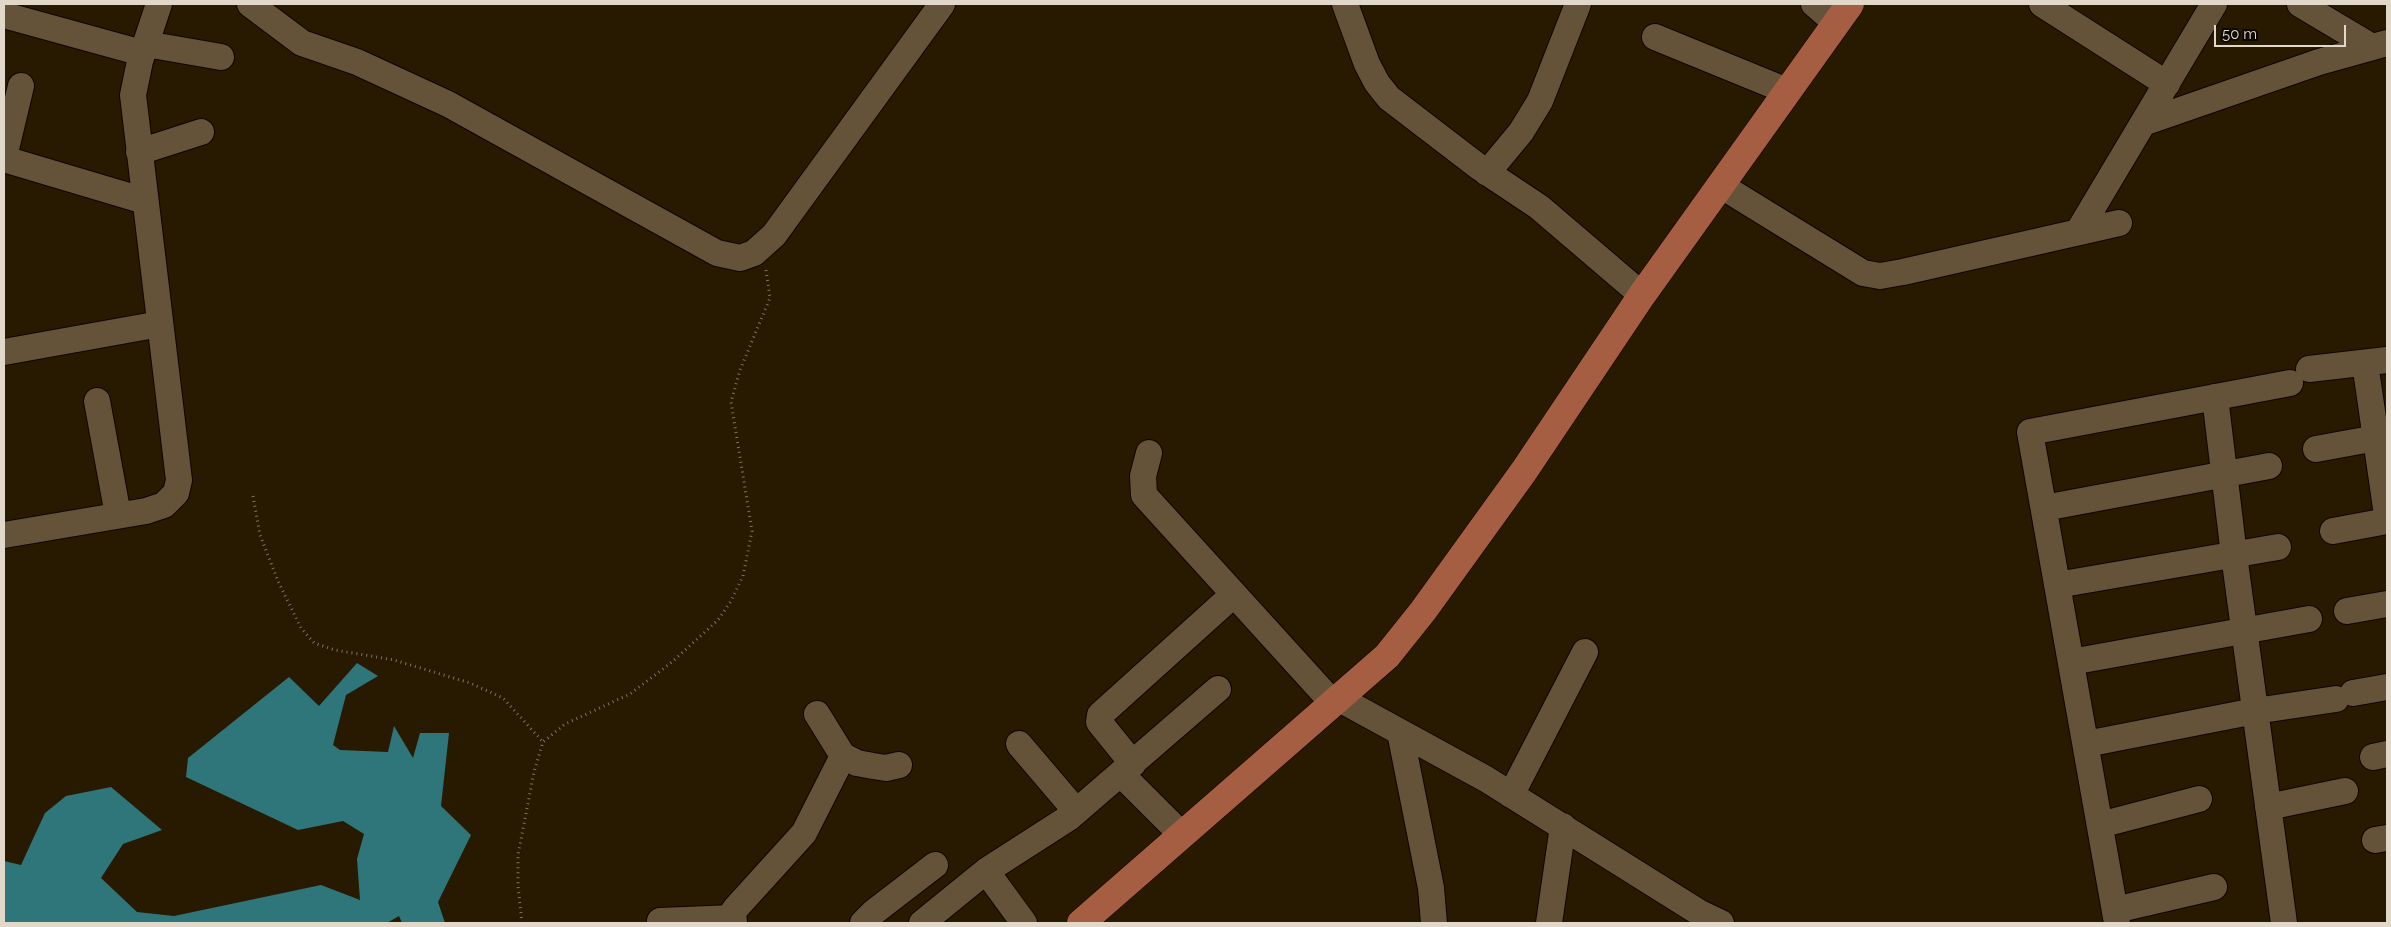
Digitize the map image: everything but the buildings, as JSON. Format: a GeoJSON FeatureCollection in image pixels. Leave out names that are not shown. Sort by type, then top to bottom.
{"type":"FeatureCollection","features":[{"type":"Feature","properties":{"kind":"main road"},"geometry":{"type":"LineString","coordinates":[[1081,923],[1387,656],[1423,611],[1529,463],[1642,295],[1843,14]]}},
{"type":"Feature","properties":{"kind":"street"},"geometry":{"type":"LineString","coordinates":[[4,535],[164,505],[176,493],[179,480],[133,94],[144,48],[158,4]]}},
{"type":"Feature","properties":{"kind":"street"},"geometry":{"type":"LineString","coordinates":[[250,4],[302,43],[357,62],[448,104],[716,253],[740,258],[754,253],[774,235],[942,4]]}},
{"type":"Feature","properties":{"kind":"street"},"geometry":{"type":"LineString","coordinates":[[1345,4],[1367,64],[1377,83],[1389,98],[1487,173],[1539,207],[1642,295]]}},
{"type":"Feature","properties":{"kind":"street"},"geometry":{"type":"LineString","coordinates":[[1487,173],[1521,132],[1540,101],[1578,4]]}},
{"type":"Feature","properties":{"kind":"street"},"geometry":{"type":"LineString","coordinates":[[1814,4],[1843,14]]}},
{"type":"Feature","properties":{"kind":"street"},"geometry":{"type":"LineString","coordinates":[[2042,4],[2167,84]]}},
{"type":"Feature","properties":{"kind":"street"},"geometry":{"type":"LineString","coordinates":[[2078,232],[2214,4]]}},
{"type":"Feature","properties":{"kind":"street"},"geometry":{"type":"LineString","coordinates":[[2300,4],[2380,45]]}},
{"type":"Feature","properties":{"kind":"street"},"geometry":{"type":"LineString","coordinates":[[4,15],[144,48],[221,57]]}},
{"type":"Feature","properties":{"kind":"street"},"geometry":{"type":"LineString","coordinates":[[1656,37],[1787,91]]}},
{"type":"Feature","properties":{"kind":"street"},"geometry":{"type":"LineString","coordinates":[[2144,123],[2319,62],[2380,45]]}},
{"type":"Feature","properties":{"kind":"street"},"geometry":{"type":"LineString","coordinates":[[21,86],[4,158],[145,201]]}},
{"type":"Feature","properties":{"kind":"street"},"geometry":{"type":"LineString","coordinates":[[139,152],[200,132]]}},
{"type":"Feature","properties":{"kind":"street"},"geometry":{"type":"LineString","coordinates":[[1720,185],[1863,273],[1880,276],[2119,223]]}},
{"type":"Feature","properties":{"kind":"street"},"geometry":{"type":"LineString","coordinates":[[4,352],[160,324]]}},
{"type":"Feature","properties":{"kind":"street"},"geometry":{"type":"LineString","coordinates":[[2214,887],[2116,916],[2030,432],[2215,397],[2300,376],[2376,361],[2387,515]]}},
{"type":"Feature","properties":{"kind":"street"},"geometry":{"type":"LineString","coordinates":[[2215,397],[2244,632],[2284,923]]}},
{"type":"Feature","properties":{"kind":"street"},"geometry":{"type":"LineString","coordinates":[[98,401],[118,515]]}},
{"type":"Feature","properties":{"kind":"street"},"geometry":{"type":"LineString","coordinates":[[2316,449],[2382,437]]}},
{"type":"Feature","properties":{"kind":"street"},"geometry":{"type":"LineString","coordinates":[[1149,453],[1143,476],[1144,494],[1233,595],[1335,700],[1400,732],[1512,795],[1700,913],[1721,923]]}},
{"type":"Feature","properties":{"kind":"street"},"geometry":{"type":"LineString","coordinates":[[2044,508],[2269,466]]}},
{"type":"Feature","properties":{"kind":"street"},"geometry":{"type":"LineString","coordinates":[[2333,531],[2387,521]]}},
{"type":"Feature","properties":{"kind":"street"},"geometry":{"type":"LineString","coordinates":[[2058,586],[2278,547]]}},
{"type":"Feature","properties":{"kind":"street"},"geometry":{"type":"LineString","coordinates":[[1182,835],[1127,769],[1099,722],[1100,715],[1233,595]]}},
{"type":"Feature","properties":{"kind":"street"},"geometry":{"type":"LineString","coordinates":[[2347,612],[2387,604]]}},
{"type":"Feature","properties":{"kind":"street"},"geometry":{"type":"LineString","coordinates":[[2071,662],[2309,620]]}},
{"type":"Feature","properties":{"kind":"street"},"geometry":{"type":"LineString","coordinates":[[1512,795],[1584,652]]}},
{"type":"Feature","properties":{"kind":"street"},"geometry":{"type":"LineString","coordinates":[[2086,744],[2387,687]]}},
{"type":"Feature","properties":{"kind":"street"},"geometry":{"type":"LineString","coordinates":[[922,923],[986,871],[1076,811],[1218,689]]}},
{"type":"Feature","properties":{"kind":"street"},"geometry":{"type":"LineString","coordinates":[[817,714],[843,756],[857,763],[873,766],[886,768],[898,765]]}},
{"type":"Feature","properties":{"kind":"street"},"geometry":{"type":"LineString","coordinates":[[1400,732],[1431,888],[1434,923]]}},
{"type":"Feature","properties":{"kind":"street"},"geometry":{"type":"LineString","coordinates":[[1019,744],[1076,811]]}},
{"type":"Feature","properties":{"kind":"street"},"geometry":{"type":"LineString","coordinates":[[660,921],[733,921],[736,908],[804,833],[843,756]]}},
{"type":"Feature","properties":{"kind":"street"},"geometry":{"type":"LineString","coordinates":[[2268,807],[2344,791]]}},
{"type":"Feature","properties":{"kind":"street"},"geometry":{"type":"LineString","coordinates":[[2100,824],[2199,799]]}},
{"type":"Feature","properties":{"kind":"street"},"geometry":{"type":"LineString","coordinates":[[1549,923],[1563,826]]}},
{"type":"Feature","properties":{"kind":"street"},"geometry":{"type":"LineString","coordinates":[[863,923],[874,912],[935,865]]}},
{"type":"Feature","properties":{"kind":"street"},"geometry":{"type":"LineString","coordinates":[[986,871],[1024,923]]}},
{"type":"Feature","properties":{"kind":"path"},"geometry":{"type":"LineString","coordinates":[[522,923],[518,886],[518,855],[534,772],[543,742],[565,724],[630,694],[672,662],[718,620],[732,602],[743,576],[752,531],[732,402],[740,370],[770,298],[769,281],[765,267],[754,253]]}},
{"type":"Feature","properties":{"kind":"path"},"geometry":{"type":"LineString","coordinates":[[253,496],[260,535],[278,581],[301,628],[314,643],[336,650],[394,660],[470,683],[503,698],[543,742]]}},
{"type":"Feature","properties":{"kind":"water"},"geometry":{"type":"Polygon","coordinates":[[[357,663],[378,676],[346,695],[333,745],[340,750],[388,752],[394,726],[413,758],[420,733],[449,733],[441,806],[471,835],[438,902],[445,923],[402,923],[399,916],[387,923],[4,923],[4,861],[21,865],[45,813],[66,796],[111,787],[162,830],[123,844],[101,878],[137,912],[174,916],[321,885],[360,900],[357,859],[364,834],[343,821],[298,830],[186,777],[188,758],[289,677],[319,706],[357,663]]]}}]}
